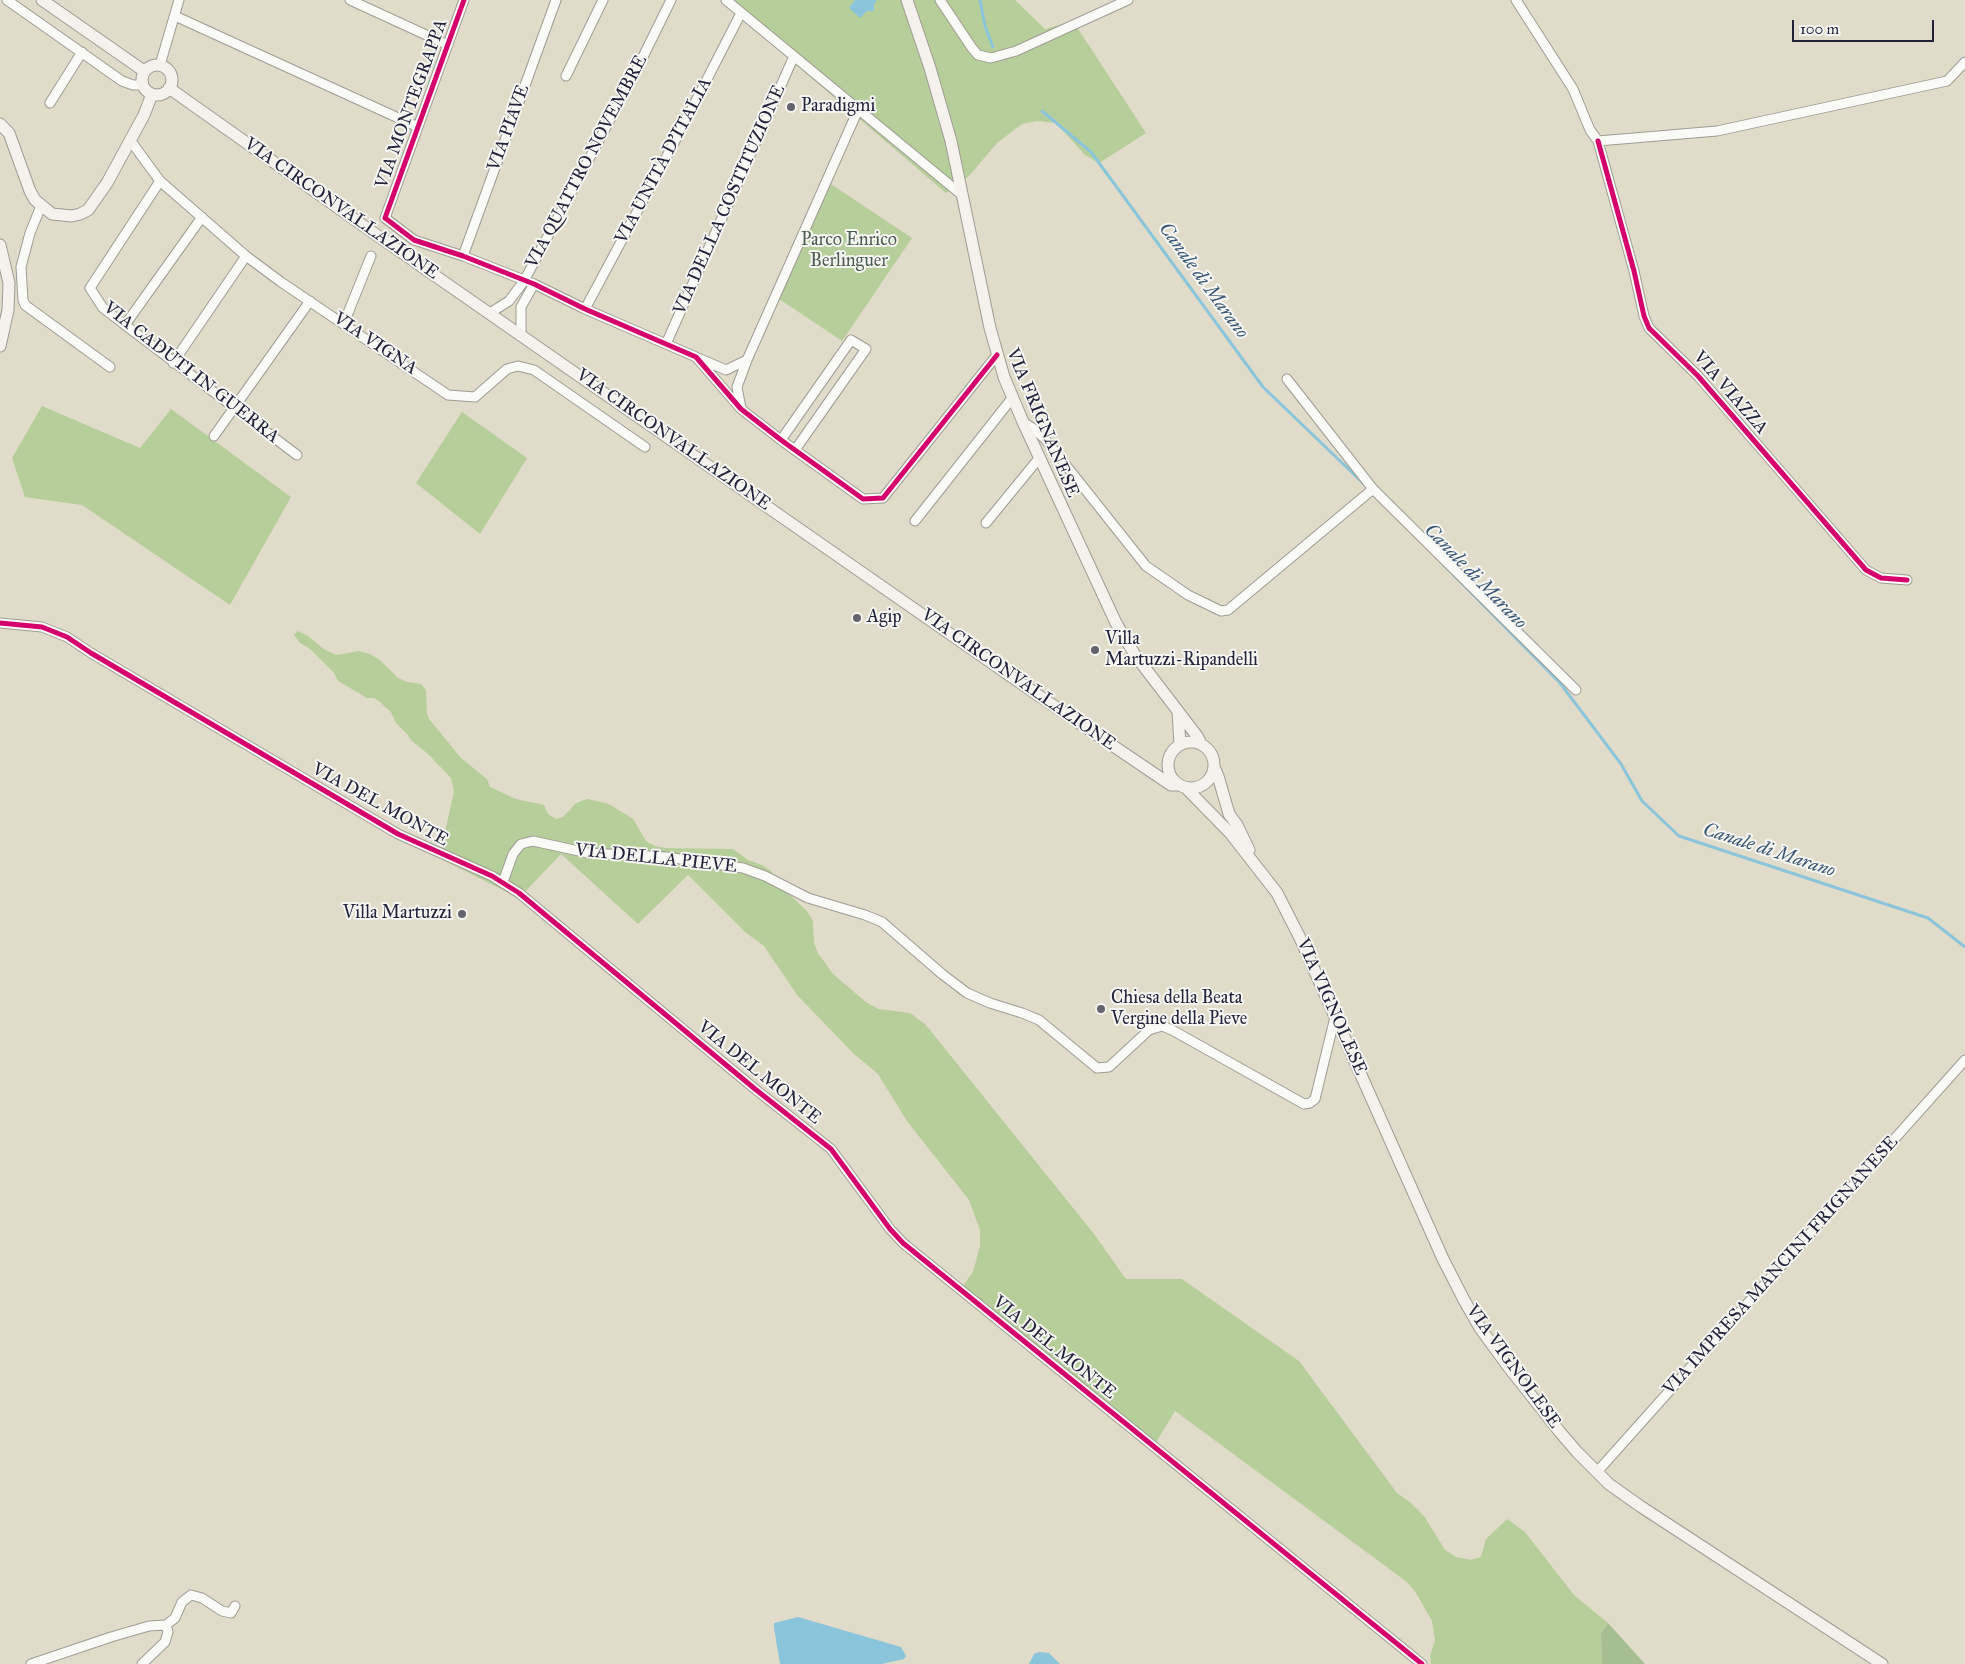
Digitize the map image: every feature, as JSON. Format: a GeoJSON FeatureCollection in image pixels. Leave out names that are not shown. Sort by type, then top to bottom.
{"type":"FeatureCollection","features":[{"type":"Feature","properties":{"kind":"main road"},"geometry":{"type":"LineString","coordinates":[[42,0],[144,71]]}},
{"type":"Feature","properties":{"kind":"main road","name":"VIA FRIGNANESE"},"geometry":{"type":"LineString","coordinates":[[907,0],[951,141],[997,355],[1013,397],[1100,592],[1116,623],[1135,655],[1201,744]]}},
{"type":"Feature","properties":{"kind":"main road"},"geometry":{"type":"LineString","coordinates":[[160,64],[171,74],[172,81],[170,88],[162,94],[152,94],[142,85],[141,78],[144,71],[152,65],[160,64]]}},
{"type":"Feature","properties":{"kind":"main road","name":"VIA CIRCONVALLAZIONE"},"geometry":{"type":"LineString","coordinates":[[170,88],[490,313],[1171,785],[1183,787],[1231,834],[1254,863]]}},
{"type":"Feature","properties":{"kind":"main road"},"geometry":{"type":"LineString","coordinates":[[0,124],[9,133],[30,191],[41,206],[52,214],[63,216],[80,214],[88,210],[107,183],[144,114],[152,94]]}},
{"type":"Feature","properties":{"kind":"main road"},"geometry":{"type":"LineString","coordinates":[[0,245],[9,283],[8,310],[0,346]]}},
{"type":"Feature","properties":{"kind":"main road"},"geometry":{"type":"LineString","coordinates":[[1178,712],[1180,745]]}},
{"type":"Feature","properties":{"kind":"main road"},"geometry":{"type":"LineString","coordinates":[[1214,767],[1211,777],[1200,786],[1183,787],[1174,780],[1168,766],[1171,754],[1180,745],[1187,742],[1201,744],[1212,755],[1229,814],[1245,840],[1254,863]]}},
{"type":"Feature","properties":{"kind":"main road"},"geometry":{"type":"LineString","coordinates":[[1148,769],[1159,770],[1165,769],[1168,766]]}},
{"type":"Feature","properties":{"kind":"main road","name":"VIA VIGNOLESE"},"geometry":{"type":"LineString","coordinates":[[1254,863],[1277,893],[1290,916],[1443,1259],[1480,1328],[1507,1365],[1576,1452],[1597,1472],[1640,1506],[1882,1664]]}},
{"type":"Feature","properties":{"kind":"street"},"geometry":{"type":"LineString","coordinates":[[7,0],[122,80],[133,85],[142,85]]}},
{"type":"Feature","properties":{"kind":"street"},"geometry":{"type":"LineString","coordinates":[[160,64],[179,0]]}},
{"type":"Feature","properties":{"kind":"street"},"geometry":{"type":"LineString","coordinates":[[350,0],[448,45]]}},
{"type":"Feature","properties":{"kind":"street","name":"VIA MONTEGRAPPA"},"geometry":{"type":"LineString","coordinates":[[463,256],[414,240],[385,218],[464,0]]}},
{"type":"Feature","properties":{"kind":"street","name":"VIA PIAVE"},"geometry":{"type":"LineString","coordinates":[[463,256],[556,0]]}},
{"type":"Feature","properties":{"kind":"street"},"geometry":{"type":"LineString","coordinates":[[566,76],[603,0]]}},
{"type":"Feature","properties":{"kind":"street","name":"VIA QUATTRO NOVEMBRE"},"geometry":{"type":"LineString","coordinates":[[490,313],[510,301],[524,281],[628,86],[671,0]]}},
{"type":"Feature","properties":{"kind":"street"},"geometry":{"type":"LineString","coordinates":[[726,0],[962,195]]}},
{"type":"Feature","properties":{"kind":"street"},"geometry":{"type":"LineString","coordinates":[[940,0],[978,55],[991,58],[1016,52],[1128,0]]}},
{"type":"Feature","properties":{"kind":"street","name":"VIA VIAZZA"},"geometry":{"type":"LineString","coordinates":[[1516,0],[1573,89],[1590,130],[1598,142],[1634,271],[1644,316],[1649,328],[1698,376],[1866,570],[1881,578],[1906,580]]}},
{"type":"Feature","properties":{"kind":"street","name":"VIA UNITÀ D'ITALIA"},"geometry":{"type":"LineString","coordinates":[[585,309],[741,13]]}},
{"type":"Feature","properties":{"kind":"street"},"geometry":{"type":"LineString","coordinates":[[175,16],[418,127]]}},
{"type":"Feature","properties":{"kind":"street"},"geometry":{"type":"LineString","coordinates":[[50,103],[82,52]]}},
{"type":"Feature","properties":{"kind":"street","name":"VIA DELLA COSTITUZIONE"},"geometry":{"type":"LineString","coordinates":[[666,344],[794,56]]}},
{"type":"Feature","properties":{"kind":"street"},"geometry":{"type":"LineString","coordinates":[[1598,142],[1717,131],[1947,81],[1965,62]]}},
{"type":"Feature","properties":{"kind":"street"},"geometry":{"type":"LineString","coordinates":[[741,408],[737,387],[747,360],[858,110]]}},
{"type":"Feature","properties":{"kind":"street","name":"VIA VIGNA"},"geometry":{"type":"LineString","coordinates":[[130,140],[160,181],[246,256],[448,395],[475,397],[506,369],[518,366],[534,370],[645,447]]}},
{"type":"Feature","properties":{"kind":"street","name":"VIA CADUTI IN GUERRA"},"geometry":{"type":"LineString","coordinates":[[160,181],[90,288],[103,308],[173,363],[297,454]]}},
{"type":"Feature","properties":{"kind":"street"},"geometry":{"type":"LineString","coordinates":[[41,206],[30,233],[21,267],[25,305],[110,367]]}},
{"type":"Feature","properties":{"kind":"street"},"geometry":{"type":"LineString","coordinates":[[125,325],[202,217]]}},
{"type":"Feature","properties":{"kind":"street"},"geometry":{"type":"LineString","coordinates":[[173,363],[246,256]]}},
{"type":"Feature","properties":{"kind":"street"},"geometry":{"type":"LineString","coordinates":[[344,323],[372,256]]}},
{"type":"Feature","properties":{"kind":"street"},"geometry":{"type":"LineString","coordinates":[[463,256],[534,284],[585,309],[726,370],[747,360]]}},
{"type":"Feature","properties":{"kind":"street"},"geometry":{"type":"LineString","coordinates":[[521,334],[521,307],[534,284]]}},
{"type":"Feature","properties":{"kind":"street"},"geometry":{"type":"LineString","coordinates":[[214,436],[310,301]]}},
{"type":"Feature","properties":{"kind":"street"},"geometry":{"type":"LineString","coordinates":[[781,440],[851,340],[866,349],[795,450]]}},
{"type":"Feature","properties":{"kind":"street"},"geometry":{"type":"LineString","coordinates":[[696,357],[741,408],[781,440],[863,499],[883,498],[997,355]]}},
{"type":"Feature","properties":{"kind":"street"},"geometry":{"type":"LineString","coordinates":[[1287,379],[1370,491],[1576,690]]}},
{"type":"Feature","properties":{"kind":"street"},"geometry":{"type":"LineString","coordinates":[[915,521],[1013,397]]}},
{"type":"Feature","properties":{"kind":"street"},"geometry":{"type":"LineString","coordinates":[[1023,422],[1045,439],[1146,566],[1188,595],[1220,611],[1228,610],[1370,491]]}},
{"type":"Feature","properties":{"kind":"street"},"geometry":{"type":"LineString","coordinates":[[986,523],[1040,457]]}},
{"type":"Feature","properties":{"kind":"street","name":"VIA DEL MONTE"},"geometry":{"type":"LineString","coordinates":[[0,623],[42,627],[67,637],[91,654],[398,834],[504,882],[755,1089],[831,1149],[890,1229],[903,1243],[1422,1664]]}},
{"type":"Feature","properties":{"kind":"street","name":"VIA DELLA PIEVE"},"geometry":{"type":"LineString","coordinates":[[504,882],[513,854],[521,844],[533,841],[588,853],[666,857],[743,868],[765,876],[803,896],[882,922],[967,993],[1039,1020],[1097,1068],[1109,1067],[1149,1030],[1162,1026],[1304,1104],[1313,1101],[1316,1094],[1335,1017]]}},
{"type":"Feature","properties":{"kind":"street","name":"VIA IMPRESA MANCINI FRIGNANESE"},"geometry":{"type":"LineString","coordinates":[[1597,1472],[1965,1060]]}},
{"type":"Feature","properties":{"kind":"street"},"geometry":{"type":"LineString","coordinates":[[32,1664],[111,1637],[149,1626],[166,1625],[175,1618],[182,1602],[190,1595],[202,1598],[222,1611],[231,1613],[235,1606]]}},
{"type":"Feature","properties":{"kind":"street"},"geometry":{"type":"LineString","coordinates":[[142,1664],[165,1642],[168,1632],[166,1625]]}},
{"type":"Feature","properties":{"kind":"green space"},"geometry":{"type":"Polygon","coordinates":[[[720,0],[1015,0],[1045,29],[1073,21],[1146,133],[1099,163],[1085,155],[1056,123],[1037,121],[1022,124],[997,143],[969,176],[946,193],[720,0]]]}},
{"type":"Feature","properties":{"kind":"green space","name":"Parco Enrico Berlinguer"},"geometry":{"type":"Polygon","coordinates":[[[831,184],[912,238],[842,341],[779,299],[831,184]]]}},
{"type":"Feature","properties":{"kind":"green space"},"geometry":{"type":"Polygon","coordinates":[[[42,406],[140,448],[171,409],[291,497],[230,605],[82,505],[25,497],[12,458],[42,406]]]}},
{"type":"Feature","properties":{"kind":"green space"},"geometry":{"type":"Polygon","coordinates":[[[462,412],[527,458],[480,534],[416,483],[462,412]]]}},
{"type":"Feature","properties":{"kind":"green space"},"geometry":{"type":"Polygon","coordinates":[[[298,631],[308,636],[325,650],[337,655],[359,651],[370,654],[380,660],[398,678],[407,682],[421,684],[426,690],[429,719],[461,758],[487,779],[490,787],[516,799],[544,805],[548,814],[556,819],[563,817],[576,803],[587,799],[609,804],[633,819],[646,841],[655,846],[665,848],[733,849],[748,860],[762,865],[772,872],[779,885],[807,911],[813,921],[814,943],[818,953],[833,974],[866,1002],[878,1009],[910,1013],[926,1025],[1094,1234],[1126,1279],[1182,1279],[1299,1361],[1397,1493],[1424,1516],[1445,1550],[1456,1557],[1471,1560],[1481,1557],[1486,1539],[1507,1519],[1525,1532],[1574,1595],[1608,1623],[1601,1633],[1602,1664],[1431,1664],[1430,1656],[1435,1640],[1432,1621],[1416,1593],[1407,1582],[1175,1411],[1152,1449],[962,1287],[973,1272],[980,1246],[980,1230],[969,1200],[907,1121],[878,1074],[854,1054],[797,995],[764,946],[745,932],[688,875],[638,924],[561,854],[519,898],[439,858],[454,792],[451,778],[428,754],[412,741],[396,723],[391,712],[380,702],[374,698],[367,698],[338,681],[334,673],[310,649],[300,643],[294,635],[298,631]]]}},
{"type":"Feature","properties":{"kind":"green space"},"geometry":{"type":"Polygon","coordinates":[[[1608,1623],[1645,1664],[1602,1664],[1601,1633],[1608,1623]]]}},
{"type":"Feature","properties":{"kind":"water"},"geometry":{"type":"Polygon","coordinates":[[[855,0],[877,0],[874,4],[874,11],[867,11],[860,18],[849,8],[855,0]]]}},
{"type":"Feature","properties":{"kind":"water"},"geometry":{"type":"Polygon","coordinates":[[[798,1617],[901,1647],[906,1656],[904,1659],[882,1664],[780,1664],[774,1623],[798,1617]]]}},
{"type":"Feature","properties":{"kind":"water"},"geometry":{"type":"Polygon","coordinates":[[[1039,1652],[1049,1653],[1060,1664],[1029,1664],[1034,1654],[1039,1652]]]}},
{"type":"Feature","properties":{"kind":"waterway","name":"Canale di Marano"},"geometry":{"type":"LineString","coordinates":[[980,0],[985,26],[993,47]]}},
{"type":"Feature","properties":{"kind":"waterway","name":"Canale di Marano"},"geometry":{"type":"LineString","coordinates":[[1042,111],[1091,152],[1263,387],[1364,484]]}},
{"type":"Feature","properties":{"kind":"waterway","name":"Canale di Marano"},"geometry":{"type":"LineString","coordinates":[[1440,561],[1560,683],[1621,764],[1642,801],[1679,836],[1928,918],[1965,947]]}},
{"type":"Feature","properties":{"kind":"cycle path"},"geometry":{"type":"LineString","coordinates":[[464,0],[385,218],[414,240],[463,256],[534,284],[585,309],[696,357],[741,409],[863,499],[883,498],[997,355]]}},
{"type":"Feature","properties":{"kind":"cycle path"},"geometry":{"type":"LineString","coordinates":[[1598,141],[1634,271],[1644,316],[1649,328],[1698,376],[1866,570],[1881,578],[1907,580]]}},
{"type":"Feature","properties":{"kind":"cycle path"},"geometry":{"type":"LineString","coordinates":[[0,623],[42,627],[67,637],[398,834],[492,876],[519,893],[755,1089],[831,1149],[890,1229],[903,1243],[1422,1664]]}},
{"type":"Feature","properties":{"kind":"place","name":"Paradigmi"},"geometry":{"type":"Point","coordinates":[791,107]}},
{"type":"Feature","properties":{"kind":"place","name":"Agip"},"geometry":{"type":"Point","coordinates":[857,618]}},
{"type":"Feature","properties":{"kind":"place","name":"Villa Martuzzi-Ripandelli"},"geometry":{"type":"Point","coordinates":[1095,650]}},
{"type":"Feature","properties":{"kind":"place","name":"Villa Martuzzi"},"geometry":{"type":"Point","coordinates":[462,914]}},
{"type":"Feature","properties":{"kind":"place","name":"Chiesa della Beata Vergine della Pieve"},"geometry":{"type":"Point","coordinates":[1101,1009]}}]}
